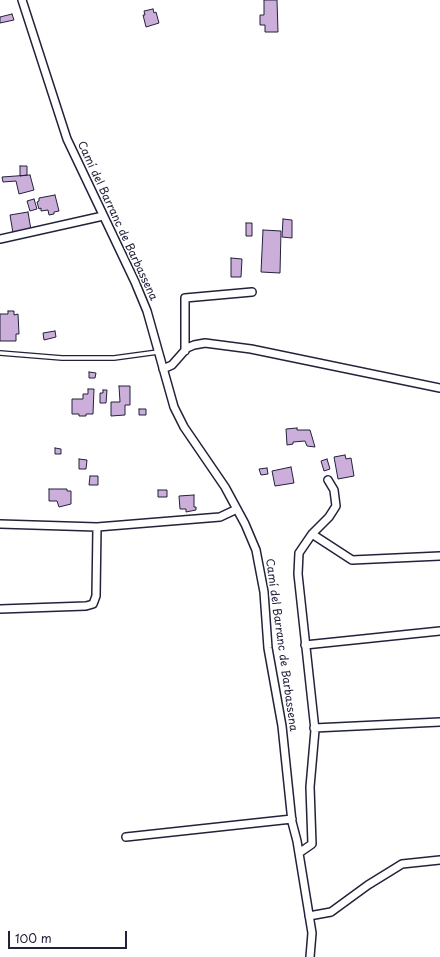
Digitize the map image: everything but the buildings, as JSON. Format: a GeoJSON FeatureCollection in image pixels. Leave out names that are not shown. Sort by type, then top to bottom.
{"type":"FeatureCollection","features":[{"type":"Feature","properties":{"kind":"street","name":"Camí del Barranc de Barbassena"},"geometry":{"type":"LineString","coordinates":[[22,0],[67,139],[135,282],[147,311],[174,407],[184,427],[225,487],[256,550],[264,592],[268,648],[282,726],[292,819],[312,933],[310,957]]}},
{"type":"Feature","properties":{"kind":"street"},"geometry":{"type":"LineString","coordinates":[[0,239],[103,216]]}},
{"type":"Feature","properties":{"kind":"street"},"geometry":{"type":"LineString","coordinates":[[185,351],[185,298],[252,292]]}},
{"type":"Feature","properties":{"kind":"street"},"geometry":{"type":"LineString","coordinates":[[163,369],[172,366],[185,351],[194,344],[205,343],[251,349],[440,388]]}},
{"type":"Feature","properties":{"kind":"street"},"geometry":{"type":"LineString","coordinates":[[299,852],[312,844],[310,787],[314,728],[298,574],[299,554],[312,534],[329,517],[336,506],[334,490],[328,480]]}},
{"type":"Feature","properties":{"kind":"street"},"geometry":{"type":"LineString","coordinates":[[0,524],[97,527],[220,517],[237,509]]}},
{"type":"Feature","properties":{"kind":"street"},"geometry":{"type":"LineString","coordinates":[[0,609],[86,606],[92,604],[96,596],[97,527]]}},
{"type":"Feature","properties":{"kind":"street"},"geometry":{"type":"LineString","coordinates":[[312,534],[352,560],[440,556]]}},
{"type":"Feature","properties":{"kind":"street"},"geometry":{"type":"LineString","coordinates":[[305,645],[440,631]]}},
{"type":"Feature","properties":{"kind":"street"},"geometry":{"type":"LineString","coordinates":[[314,728],[440,722]]}},
{"type":"Feature","properties":{"kind":"street"},"geometry":{"type":"LineString","coordinates":[[126,837],[292,819]]}},
{"type":"Feature","properties":{"kind":"street"},"geometry":{"type":"LineString","coordinates":[[309,916],[331,912],[368,885],[402,864],[440,860]]}},
{"type":"Feature","properties":{"kind":"lane"},"geometry":{"type":"LineString","coordinates":[[0,353],[62,358],[114,358],[158,352]]}}]}
